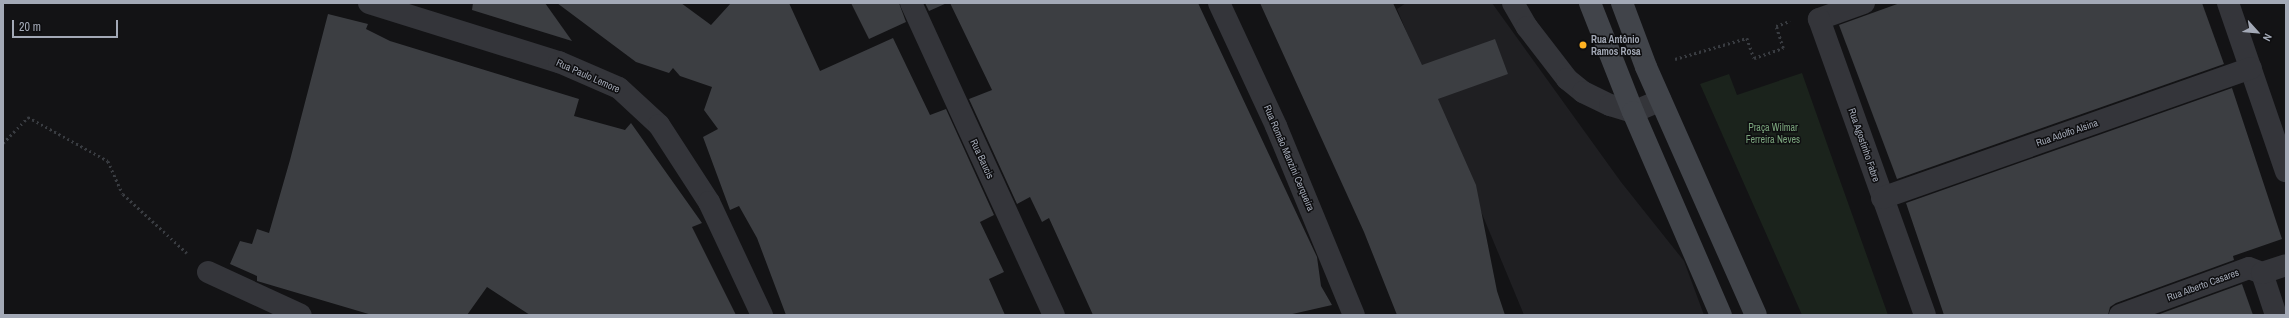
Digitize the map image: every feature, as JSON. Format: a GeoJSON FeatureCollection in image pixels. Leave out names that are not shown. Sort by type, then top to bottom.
{"type":"FeatureCollection","features":[{"type":"Feature","properties":{"kind":"main road"},"geometry":{"type":"LineString","coordinates":[[1590,3],[1633,112],[1721,315]]}},
{"type":"Feature","properties":{"kind":"main road"},"geometry":{"type":"LineString","coordinates":[[1622,3],[1646,67],[1756,315]]}},
{"type":"Feature","properties":{"kind":"street","name":"Rua Paulo Lemore"},"geometry":{"type":"LineString","coordinates":[[369,3],[559,62],[619,88],[659,125],[709,202],[762,315]]}},
{"type":"Feature","properties":{"kind":"street","name":"Rua Baucis"},"geometry":{"type":"LineString","coordinates":[[911,3],[1054,315]]}},
{"type":"Feature","properties":{"kind":"street","name":"Rua Romão Manzini Cerqueira"},"geometry":{"type":"LineString","coordinates":[[1219,3],[1276,126],[1354,315]]}},
{"type":"Feature","properties":{"kind":"street"},"geometry":{"type":"LineString","coordinates":[[1513,3],[1527,27],[1567,79],[1583,92],[1610,105],[1633,112],[1661,100]]}},
{"type":"Feature","properties":{"kind":"street"},"geometry":{"type":"LineString","coordinates":[[1819,19],[1864,3]]}},
{"type":"Feature","properties":{"kind":"street"},"geometry":{"type":"LineString","coordinates":[[2228,3],[2286,171]]}},
{"type":"Feature","properties":{"kind":"street","name":"Rua Agostinho Fabre"},"geometry":{"type":"LineString","coordinates":[[1819,19],[1925,315]]}},
{"type":"Feature","properties":{"kind":"street","name":"Rua Adolfo Alsina"},"geometry":{"type":"LineString","coordinates":[[1882,198],[2251,68]]}},
{"type":"Feature","properties":{"kind":"street","name":"Rua Alberto Casares"},"geometry":{"type":"LineString","coordinates":[[2120,315],[2249,268],[2262,273],[2286,265]]}},
{"type":"Feature","properties":{"kind":"street"},"geometry":{"type":"LineString","coordinates":[[208,272],[301,315]]}},
{"type":"Feature","properties":{"kind":"street"},"geometry":{"type":"LineString","coordinates":[[2262,273],[2276,315]]}},
{"type":"Feature","properties":{"kind":"path"},"geometry":{"type":"LineString","coordinates":[[1646,67],[1747,38],[1754,58],[1783,48],[1776,26],[1799,17],[1819,19]]}},
{"type":"Feature","properties":{"kind":"path"},"geometry":{"type":"LineString","coordinates":[[3,143],[28,117],[108,161],[123,194],[208,272]]}},
{"type":"Feature","properties":{"kind":"shaded area"},"geometry":{"type":"Polygon","coordinates":[[[1406,3],[1492,3],[1621,182],[1684,261],[1704,315],[1524,315],[1397,9],[1406,3]]]}},
{"type":"Feature","properties":{"kind":"green space","name":"Praça Wilmar Ferreira Neves"},"geometry":{"type":"Polygon","coordinates":[[[1802,73],[1888,315],[1802,315],[1700,84],[1729,74],[1737,95],[1802,73]]]}},
{"type":"Feature","properties":{"kind":"building"},"geometry":{"type":"Polygon","coordinates":[[[473,3],[545,3],[572,41],[472,10],[473,3]]]}},
{"type":"Feature","properties":{"kind":"building"},"geometry":{"type":"Polygon","coordinates":[[[557,3],[681,3],[711,25],[731,3],[789,3],[820,71],[893,38],[930,115],[946,109],[994,215],[980,222],[1004,272],[989,279],[1005,315],[786,315],[757,238],[739,206],[730,210],[703,137],[718,129],[704,110],[712,87],[680,76],[673,68],[669,73],[636,62],[557,3]]]}},
{"type":"Feature","properties":{"kind":"building"},"geometry":{"type":"Polygon","coordinates":[[[851,3],[899,3],[906,22],[869,39],[851,3]]]}},
{"type":"Feature","properties":{"kind":"building"},"geometry":{"type":"Polygon","coordinates":[[[925,3],[947,3],[929,11],[925,3]]]}},
{"type":"Feature","properties":{"kind":"building"},"geometry":{"type":"Polygon","coordinates":[[[950,3],[1198,3],[1317,257],[1321,286],[1332,305],[1288,315],[1093,315],[1049,218],[1042,222],[1030,197],[1017,204],[969,99],[992,90],[950,3]]]}},
{"type":"Feature","properties":{"kind":"building"},"geometry":{"type":"Polygon","coordinates":[[[1260,3],[1393,3],[1422,65],[1495,39],[1508,74],[1438,99],[1476,185],[1497,291],[1505,315],[1397,315],[1364,232],[1260,3]]]}},
{"type":"Feature","properties":{"kind":"building"},"geometry":{"type":"Polygon","coordinates":[[[1900,3],[2202,3],[2224,64],[1897,179],[1839,25],[1900,3]]]}},
{"type":"Feature","properties":{"kind":"building"},"geometry":{"type":"Polygon","coordinates":[[[328,14],[368,24],[366,29],[390,41],[579,99],[574,116],[625,130],[631,123],[702,223],[692,227],[736,315],[530,315],[487,287],[467,315],[372,315],[257,281],[257,276],[230,264],[240,241],[252,244],[257,229],[269,233],[290,160],[328,14]]]}},
{"type":"Feature","properties":{"kind":"building"},"geometry":{"type":"Polygon","coordinates":[[[2232,88],[2282,239],[2233,256],[2234,260],[2116,303],[2110,307],[2108,315],[1944,315],[1906,203],[2232,88]]]}},
{"type":"Feature","properties":{"kind":"building"},"geometry":{"type":"Polygon","coordinates":[[[2242,284],[2253,315],[2157,315],[2242,284]]]}},
{"type":"Feature","properties":{"kind":"place","name":"Rua Antônio Ramos Rosa"},"geometry":{"type":"Point","coordinates":[1583,45]}}]}
